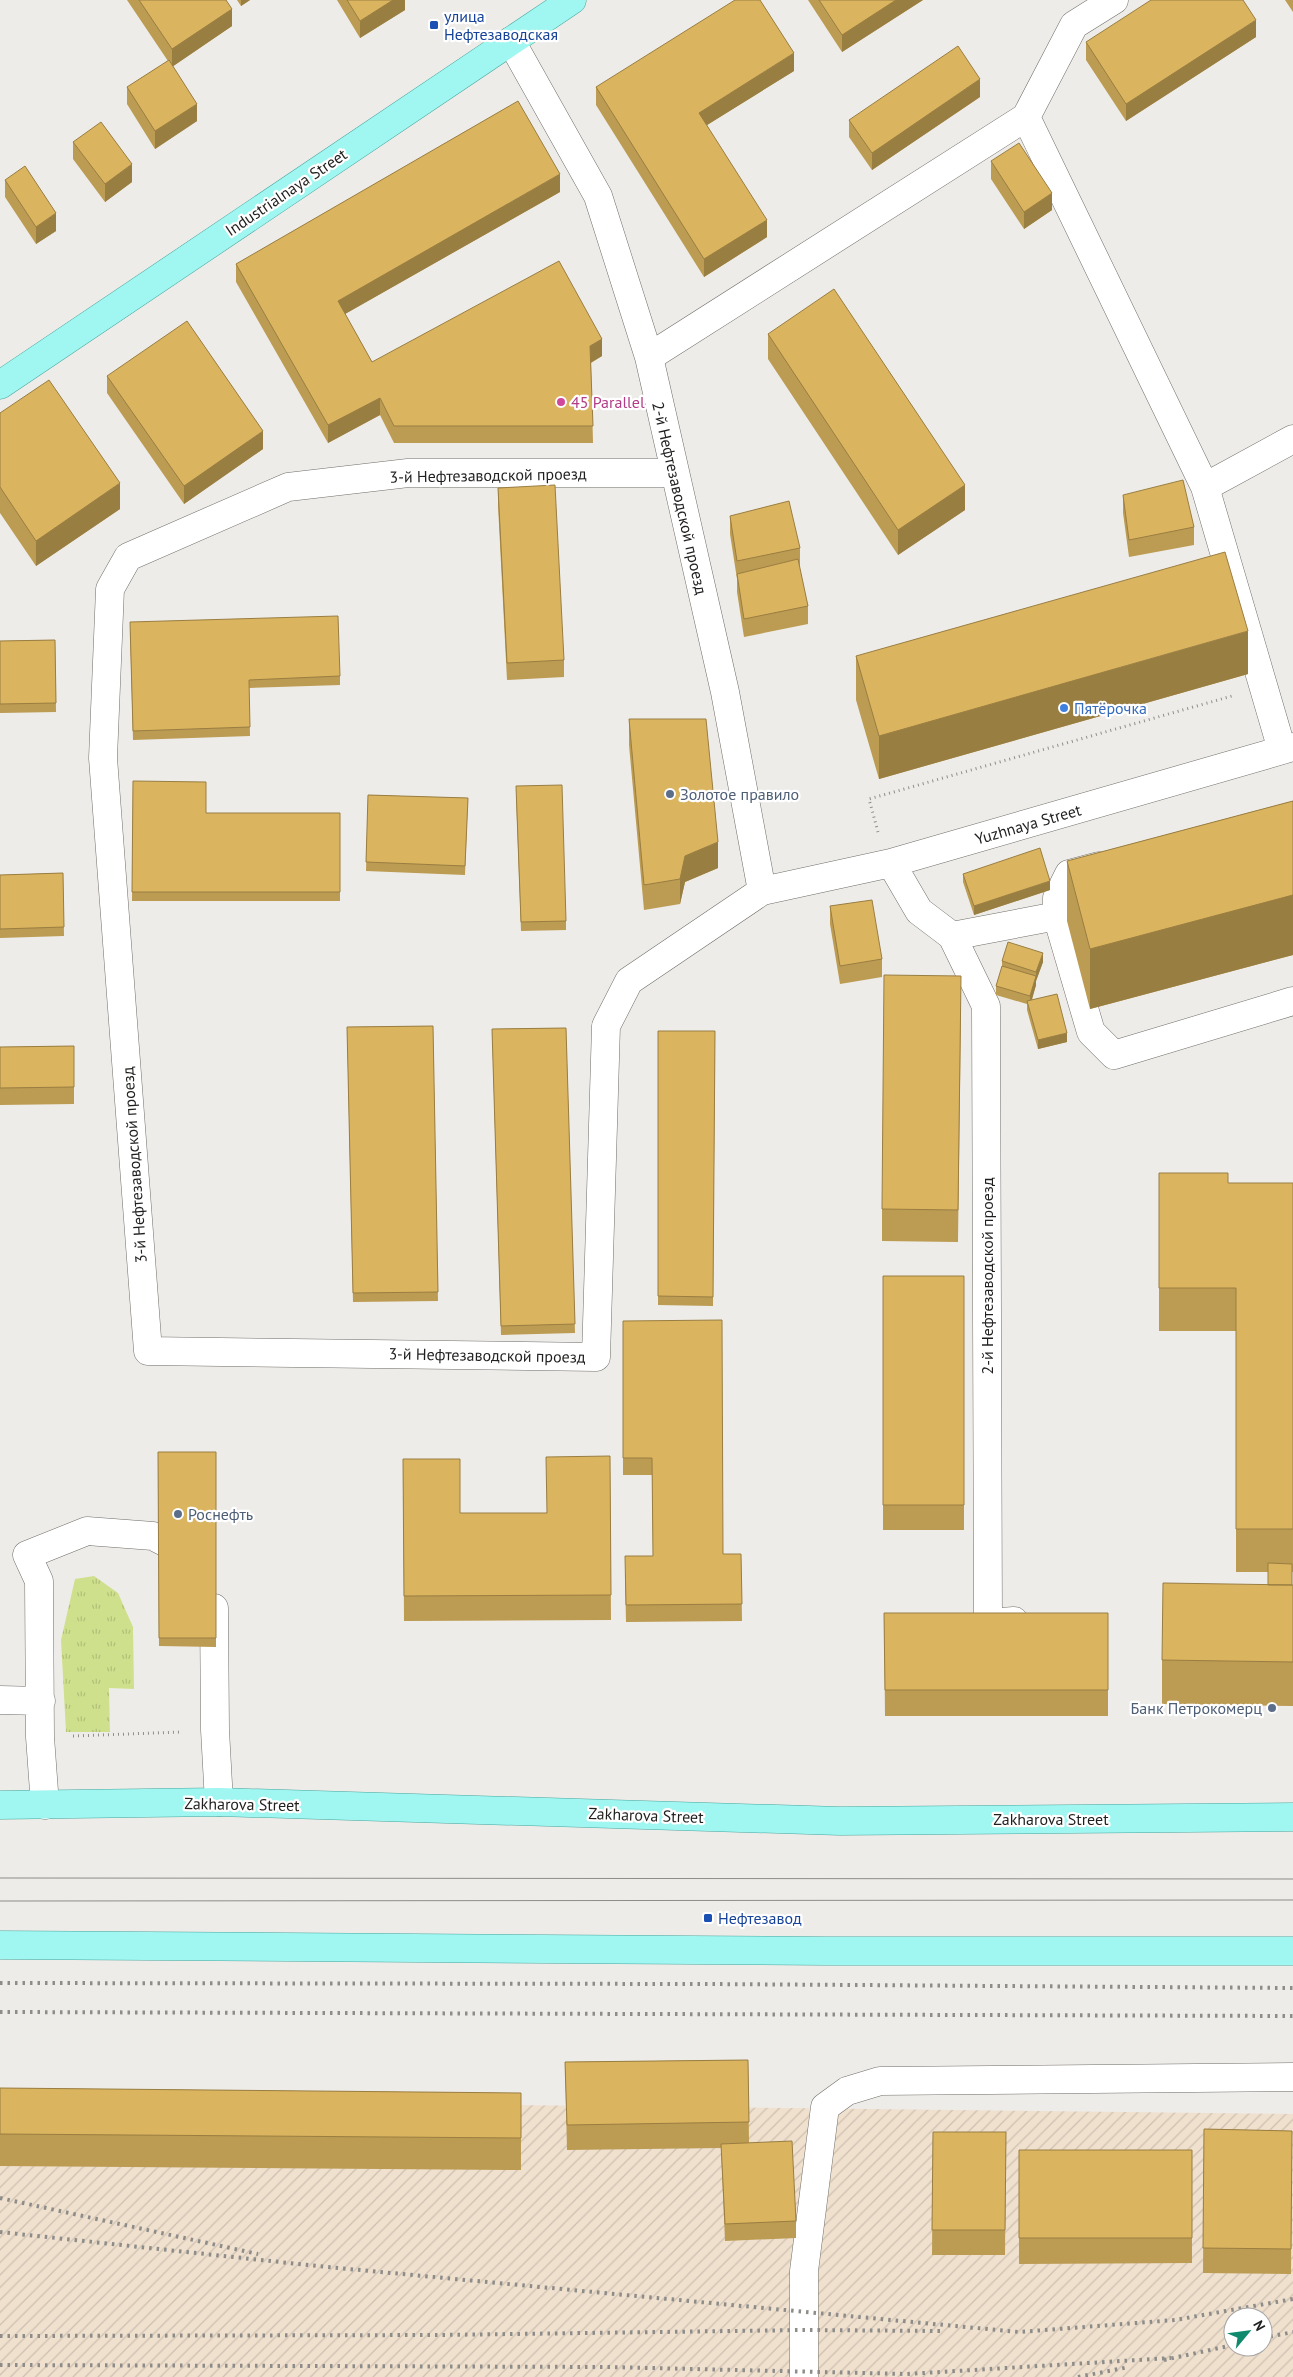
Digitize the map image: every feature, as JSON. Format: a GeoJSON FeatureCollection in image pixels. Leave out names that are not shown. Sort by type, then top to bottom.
{"type":"FeatureCollection","features":[{"type":"Feature","properties":{"kind":"main road","name":"Industrialnaya Street"},"geometry":{"type":"LineString","coordinates":[[0,385],[572,0]]}},
{"type":"Feature","properties":{"kind":"main road","name":"Zakharova Street"},"geometry":{"type":"LineString","coordinates":[[0,1805],[218,1802],[840,1821],[1293,1817]]}},
{"type":"Feature","properties":{"kind":"main road"},"geometry":{"type":"LineString","coordinates":[[0,1945],[814,1951],[1293,1951]]}},
{"type":"Feature","properties":{"kind":"street"},"geometry":{"type":"LineString","coordinates":[[649,357],[1026,117],[1074,25],[1114,0]]}},
{"type":"Feature","properties":{"kind":"street","name":"2-й Нефтезаводской проезд"},"geometry":{"type":"LineString","coordinates":[[511,41],[598,196],[649,357],[725,692],[762,891]]}},
{"type":"Feature","properties":{"kind":"street"},"geometry":{"type":"LineString","coordinates":[[1026,117],[1206,487],[1264,687],[1288,749]]}},
{"type":"Feature","properties":{"kind":"street"},"geometry":{"type":"LineString","coordinates":[[1206,487],[1293,438]]}},
{"type":"Feature","properties":{"kind":"street","name":"3-й Нефтезаводской проезд"},"geometry":{"type":"LineString","coordinates":[[674,473],[408,473],[288,487],[128,557],[110,589],[103,758],[148,1351],[596,1357],[606,1026],[629,981],[762,891]]}},
{"type":"Feature","properties":{"kind":"street","name":"Yuzhnaya Street"},"geometry":{"type":"LineString","coordinates":[[762,891],[885,851],[1288,749]]}},
{"type":"Feature","properties":{"kind":"street","name":"2-й Нефтезаводской проезд"},"geometry":{"type":"LineString","coordinates":[[885,851],[919,911],[952,936],[986,1006],[988,1623],[1036,1618]]}},
{"type":"Feature","properties":{"kind":"street"},"geometry":{"type":"LineString","coordinates":[[1125,859],[1069,874],[1057,898],[1057,916],[1091,1032],[1114,1055],[1293,1001]]}},
{"type":"Feature","properties":{"kind":"street"},"geometry":{"type":"LineString","coordinates":[[952,936],[1057,916]]}},
{"type":"Feature","properties":{"kind":"street"},"geometry":{"type":"LineString","coordinates":[[45,1805],[40,1737],[39,1581],[27,1554],[87,1531],[153,1536],[214,1577],[215,1730],[218,1802]]}},
{"type":"Feature","properties":{"kind":"street"},"geometry":{"type":"LineString","coordinates":[[0,1700],[40,1701]]}},
{"type":"Feature","properties":{"kind":"street"},"geometry":{"type":"LineString","coordinates":[[804,2377],[804,2271],[826,2107],[847,2091],[880,2081],[1293,2077]]}},
{"type":"Feature","properties":{"kind":"path"},"geometry":{"type":"LineString","coordinates":[[885,851],[869,799],[1264,687]]}},
{"type":"Feature","properties":{"kind":"path"},"geometry":{"type":"LineString","coordinates":[[40,1737],[215,1730]]}},
{"type":"Feature","properties":{"kind":"shaded area"},"geometry":{"type":"Polygon","coordinates":[[[0,2099],[1293,2114],[1293,2377],[0,2377],[0,2099]]]}},
{"type":"Feature","properties":{"kind":"green space"},"geometry":{"type":"Polygon","coordinates":[[[94,1576],[118,1593],[133,1627],[134,1689],[109,1688],[110,1732],[66,1732],[61,1640],[75,1579],[94,1576]]]}},
{"type":"Feature","properties":{"kind":"building"},"geometry":{"type":"Polygon","coordinates":[[[139,0],[226,0],[232,9],[172,49],[139,0]]]}},
{"type":"Feature","properties":{"kind":"building"},"geometry":{"type":"Polygon","coordinates":[[[347,0],[393,0],[360,21],[347,0]]]}},
{"type":"Feature","properties":{"kind":"building"},"geometry":{"type":"Polygon","coordinates":[[[735,0],[760,0],[794,53],[699,113],[767,220],[704,259],[596,87],[735,0]]]}},
{"type":"Feature","properties":{"kind":"building"},"geometry":{"type":"Polygon","coordinates":[[[819,0],[896,0],[842,35],[819,0]]]}},
{"type":"Feature","properties":{"kind":"building"},"geometry":{"type":"Polygon","coordinates":[[[1151,0],[1243,0],[1256,20],[1126,104],[1086,42],[1151,0]]]}},
{"type":"Feature","properties":{"kind":"building"},"geometry":{"type":"Polygon","coordinates":[[[958,46],[980,79],[872,153],[849,120],[958,46]]]}},
{"type":"Feature","properties":{"kind":"building"},"geometry":{"type":"Polygon","coordinates":[[[169,60],[197,104],[155,131],[127,87],[169,60]]]}},
{"type":"Feature","properties":{"kind":"building"},"geometry":{"type":"Polygon","coordinates":[[[518,101],[560,174],[338,301],[372,362],[559,261],[602,339],[590,346],[593,426],[394,426],[380,398],[328,425],[236,264],[518,101]]]}},
{"type":"Feature","properties":{"kind":"building"},"geometry":{"type":"Polygon","coordinates":[[[101,122],[132,164],[105,184],[73,142],[101,122]]]}},
{"type":"Feature","properties":{"kind":"building"},"geometry":{"type":"Polygon","coordinates":[[[1019,143],[1052,193],[1024,212],[991,161],[1019,143]]]}},
{"type":"Feature","properties":{"kind":"building"},"geometry":{"type":"Polygon","coordinates":[[[25,166],[56,213],[36,227],[5,180],[25,166]]]}},
{"type":"Feature","properties":{"kind":"building"},"geometry":{"type":"Polygon","coordinates":[[[834,289],[965,485],[898,530],[768,334],[834,289]]]}},
{"type":"Feature","properties":{"kind":"building"},"geometry":{"type":"Polygon","coordinates":[[[187,321],[263,431],[184,486],[107,376],[187,321]]]}},
{"type":"Feature","properties":{"kind":"building"},"geometry":{"type":"Polygon","coordinates":[[[49,380],[120,483],[36,541],[0,487],[0,413],[49,380]]]}},
{"type":"Feature","properties":{"kind":"building"},"geometry":{"type":"Polygon","coordinates":[[[1183,480],[1194,527],[1129,540],[1123,495],[1183,480]]]}},
{"type":"Feature","properties":{"kind":"building"},"geometry":{"type":"Polygon","coordinates":[[[555,485],[564,660],[507,663],[498,488],[555,485]]]}},
{"type":"Feature","properties":{"kind":"building"},"geometry":{"type":"Polygon","coordinates":[[[789,501],[800,548],[737,561],[730,516],[789,501]]]}},
{"type":"Feature","properties":{"kind":"building"},"geometry":{"type":"Polygon","coordinates":[[[1225,552],[1248,631],[879,736],[856,656],[1225,552]]]}},
{"type":"Feature","properties":{"kind":"building"},"geometry":{"type":"Polygon","coordinates":[[[798,559],[808,606],[744,619],[737,574],[798,559]]]}},
{"type":"Feature","properties":{"kind":"building"},"geometry":{"type":"Polygon","coordinates":[[[338,616],[340,676],[249,680],[250,727],[133,731],[130,622],[338,616]]]}},
{"type":"Feature","properties":{"kind":"building"},"geometry":{"type":"Polygon","coordinates":[[[55,640],[56,703],[0,704],[0,641],[55,640]]]}},
{"type":"Feature","properties":{"kind":"building"},"geometry":{"type":"Polygon","coordinates":[[[629,719],[706,719],[718,842],[685,856],[680,879],[644,885],[629,719]]]}},
{"type":"Feature","properties":{"kind":"building"},"geometry":{"type":"Polygon","coordinates":[[[133,781],[206,782],[206,813],[340,813],[340,892],[132,892],[133,781]]]}},
{"type":"Feature","properties":{"kind":"building"},"geometry":{"type":"Polygon","coordinates":[[[562,785],[566,921],[521,922],[516,786],[562,785]]]}},
{"type":"Feature","properties":{"kind":"building"},"geometry":{"type":"Polygon","coordinates":[[[368,795],[468,798],[465,866],[366,862],[368,795]]]}},
{"type":"Feature","properties":{"kind":"building"},"geometry":{"type":"Polygon","coordinates":[[[1293,801],[1293,895],[1090,949],[1067,861],[1293,801]]]}},
{"type":"Feature","properties":{"kind":"building"},"geometry":{"type":"Polygon","coordinates":[[[1040,848],[1050,881],[974,906],[963,874],[1040,848]]]}},
{"type":"Feature","properties":{"kind":"building"},"geometry":{"type":"Polygon","coordinates":[[[63,873],[64,927],[0,929],[0,875],[63,873]]]}},
{"type":"Feature","properties":{"kind":"building"},"geometry":{"type":"Polygon","coordinates":[[[872,900],[882,959],[840,966],[830,906],[872,900]]]}},
{"type":"Feature","properties":{"kind":"building"},"geometry":{"type":"Polygon","coordinates":[[[1008,942],[1043,953],[1036,972],[1002,961],[1008,942]]]}},
{"type":"Feature","properties":{"kind":"building"},"geometry":{"type":"Polygon","coordinates":[[[1002,966],[1036,976],[1030,996],[996,986],[1002,966]]]}},
{"type":"Feature","properties":{"kind":"building"},"geometry":{"type":"Polygon","coordinates":[[[884,975],[961,976],[958,1210],[882,1209],[884,975]]]}},
{"type":"Feature","properties":{"kind":"building"},"geometry":{"type":"Polygon","coordinates":[[[1057,994],[1067,1033],[1038,1040],[1027,1001],[1057,994]]]}},
{"type":"Feature","properties":{"kind":"building"},"geometry":{"type":"Polygon","coordinates":[[[433,1026],[438,1292],[353,1293],[347,1027],[433,1026]]]}},
{"type":"Feature","properties":{"kind":"building"},"geometry":{"type":"Polygon","coordinates":[[[566,1028],[575,1324],[501,1326],[492,1029],[566,1028]]]}},
{"type":"Feature","properties":{"kind":"building"},"geometry":{"type":"Polygon","coordinates":[[[658,1031],[715,1031],[713,1297],[658,1296],[658,1031]]]}},
{"type":"Feature","properties":{"kind":"building"},"geometry":{"type":"Polygon","coordinates":[[[74,1046],[74,1087],[0,1088],[0,1047],[74,1046]]]}},
{"type":"Feature","properties":{"kind":"building"},"geometry":{"type":"Polygon","coordinates":[[[1159,1173],[1228,1173],[1228,1183],[1293,1183],[1293,1529],[1236,1529],[1236,1288],[1159,1288],[1159,1173]]]}},
{"type":"Feature","properties":{"kind":"building"},"geometry":{"type":"Polygon","coordinates":[[[883,1276],[964,1276],[964,1505],[883,1505],[883,1276]]]}},
{"type":"Feature","properties":{"kind":"building"},"geometry":{"type":"Polygon","coordinates":[[[722,1320],[723,1554],[741,1554],[742,1604],[626,1605],[625,1556],[653,1556],[652,1458],[623,1458],[623,1321],[722,1320]]]}},
{"type":"Feature","properties":{"kind":"building"},"geometry":{"type":"Polygon","coordinates":[[[158,1452],[216,1452],[216,1638],[159,1638],[158,1452]]]}},
{"type":"Feature","properties":{"kind":"building"},"geometry":{"type":"Polygon","coordinates":[[[610,1456],[611,1595],[404,1596],[403,1459],[460,1459],[460,1513],[547,1513],[546,1457],[610,1456]]]}},
{"type":"Feature","properties":{"kind":"building"},"geometry":{"type":"Polygon","coordinates":[[[1268,1563],[1292,1564],[1292,1585],[1268,1585],[1268,1563]]]}},
{"type":"Feature","properties":{"kind":"building"},"geometry":{"type":"Polygon","coordinates":[[[1163,1583],[1293,1585],[1293,1662],[1162,1660],[1163,1583]]]}},
{"type":"Feature","properties":{"kind":"building"},"geometry":{"type":"Polygon","coordinates":[[[884,1613],[1108,1613],[1108,1690],[885,1690],[884,1613]]]}},
{"type":"Feature","properties":{"kind":"building"},"geometry":{"type":"Polygon","coordinates":[[[748,2060],[749,2122],[567,2125],[565,2062],[748,2060]]]}},
{"type":"Feature","properties":{"kind":"building"},"geometry":{"type":"Polygon","coordinates":[[[0,2088],[521,2093],[521,2138],[0,2134],[0,2088]]]}},
{"type":"Feature","properties":{"kind":"building"},"geometry":{"type":"Polygon","coordinates":[[[1204,2129],[1292,2131],[1291,2249],[1203,2248],[1204,2129]]]}},
{"type":"Feature","properties":{"kind":"building"},"geometry":{"type":"Polygon","coordinates":[[[933,2132],[1006,2132],[1005,2230],[932,2230],[933,2132]]]}},
{"type":"Feature","properties":{"kind":"building"},"geometry":{"type":"Polygon","coordinates":[[[792,2141],[796,2221],[725,2224],[721,2144],[792,2141]]]}},
{"type":"Feature","properties":{"kind":"building"},"geometry":{"type":"Polygon","coordinates":[[[1019,2150],[1192,2150],[1192,2238],[1019,2238],[1019,2150]]]}},
{"type":"Feature","properties":{"kind":"tram line"},"geometry":{"type":"LineString","coordinates":[[0,1878],[1293,1879]]}},
{"type":"Feature","properties":{"kind":"tram line"},"geometry":{"type":"LineString","coordinates":[[0,1901],[1293,1900]]}},
{"type":"Feature","properties":{"kind":"railway"},"geometry":{"type":"LineString","coordinates":[[0,1983],[708,1984],[1293,1988]]}},
{"type":"Feature","properties":{"kind":"railway"},"geometry":{"type":"LineString","coordinates":[[0,2012],[1293,2016]]}},
{"type":"Feature","properties":{"kind":"railway"},"geometry":{"type":"LineString","coordinates":[[0,2198],[258,2254]]}},
{"type":"Feature","properties":{"kind":"railway"},"geometry":{"type":"LineString","coordinates":[[0,2232],[317,2266],[1019,2332],[1175,2320],[1293,2299]]}},
{"type":"Feature","properties":{"kind":"railway"},"geometry":{"type":"LineString","coordinates":[[0,2336],[440,2335],[804,2330],[942,2331]]}},
{"type":"Feature","properties":{"kind":"railway"},"geometry":{"type":"LineString","coordinates":[[1273,2336],[1293,2332]]}},
{"type":"Feature","properties":{"kind":"railway"},"geometry":{"type":"LineString","coordinates":[[1164,2360],[1223,2347]]}},
{"type":"Feature","properties":{"kind":"railway"},"geometry":{"type":"LineString","coordinates":[[0,2365],[607,2367],[907,2374],[1171,2358]]}},
{"type":"Feature","properties":{"kind":"railway"},"geometry":{"type":"LineString","coordinates":[[1078,2377],[1129,2367]]}},
{"type":"Feature","properties":{"kind":"place","name":"улица Нефтезаводская"},"geometry":{"type":"Point","coordinates":[434,25]}},
{"type":"Feature","properties":{"kind":"place","name":"45 Parallel"},"geometry":{"type":"Point","coordinates":[561,402]}},
{"type":"Feature","properties":{"kind":"place","name":"Пятёрочка"},"geometry":{"type":"Point","coordinates":[1064,708]}},
{"type":"Feature","properties":{"kind":"place","name":"Золотое правило"},"geometry":{"type":"Point","coordinates":[670,794]}},
{"type":"Feature","properties":{"kind":"place","name":"Роснефть"},"geometry":{"type":"Point","coordinates":[178,1514]}},
{"type":"Feature","properties":{"kind":"place","name":"Банк Петрокомерц"},"geometry":{"type":"Point","coordinates":[1272,1708]}},
{"type":"Feature","properties":{"kind":"place","name":"Нефтезавод"},"geometry":{"type":"Point","coordinates":[708,1918]}}]}
